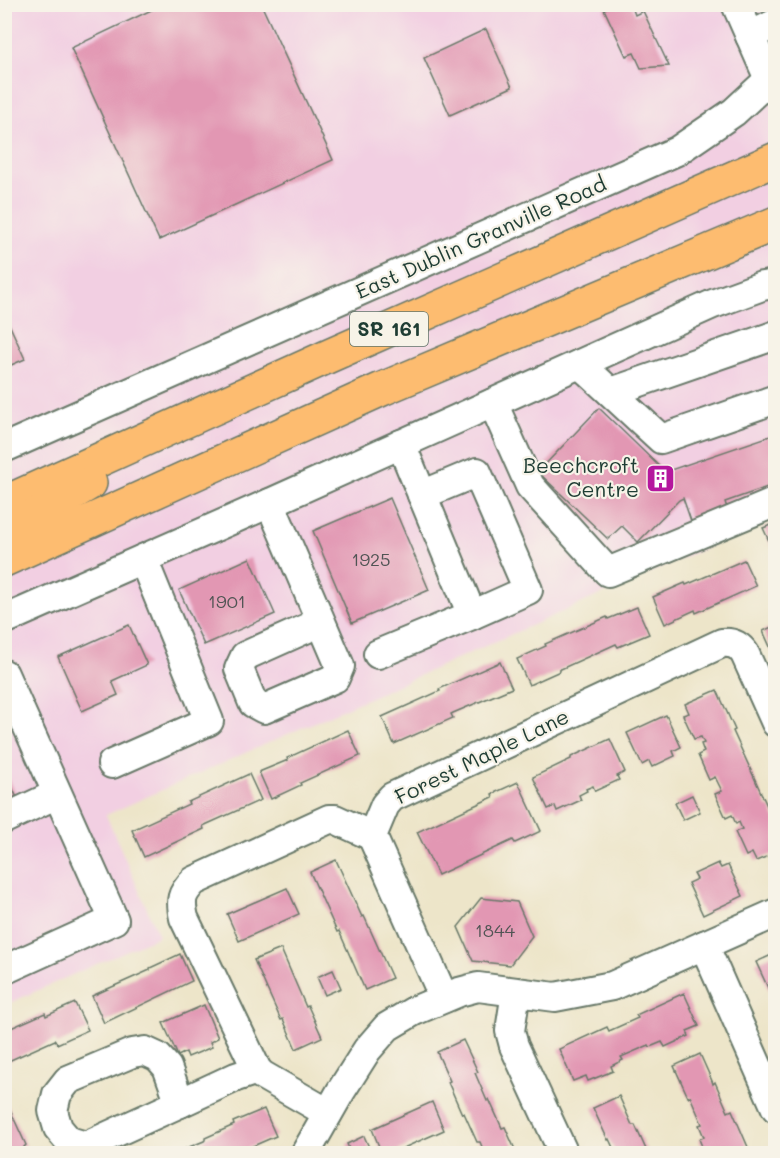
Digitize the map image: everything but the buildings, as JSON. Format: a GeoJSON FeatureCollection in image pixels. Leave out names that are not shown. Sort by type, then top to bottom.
{"type":"FeatureCollection","features":[{"type":"Feature","properties":{"kind":"main road","name":"SR 161"},"geometry":{"type":"LineString","coordinates":[[4,502],[776,159]]}},
{"type":"Feature","properties":{"kind":"main road"},"geometry":{"type":"LineString","coordinates":[[585,303],[727,221],[776,199]]}},
{"type":"Feature","properties":{"kind":"main road","name":"SR 161"},"geometry":{"type":"LineString","coordinates":[[4,560],[382,389],[776,223]]}},
{"type":"Feature","properties":{"kind":"main road"},"geometry":{"type":"LineString","coordinates":[[4,534],[201,414]]}},
{"type":"Feature","properties":{"kind":"street"},"geometry":{"type":"LineString","coordinates":[[736,4],[772,76]]}},
{"type":"Feature","properties":{"kind":"street"},"geometry":{"type":"LineString","coordinates":[[750,36],[776,23]]}},
{"type":"Feature","properties":{"kind":"street","name":"East Dublin Granville Road"},"geometry":{"type":"LineString","coordinates":[[4,448],[677,151],[734,112],[772,76]]}},
{"type":"Feature","properties":{"kind":"street"},"geometry":{"type":"LineString","coordinates":[[4,621],[713,304],[762,286],[776,284]]}},
{"type":"Feature","properties":{"kind":"street"},"geometry":{"type":"LineString","coordinates":[[610,392],[776,335]]}},
{"type":"Feature","properties":{"kind":"street"},"geometry":{"type":"LineString","coordinates":[[580,364],[661,439],[776,399]]}},
{"type":"Feature","properties":{"kind":"street"},"geometry":{"type":"LineString","coordinates":[[493,403],[530,486],[608,572],[776,502]]}},
{"type":"Feature","properties":{"kind":"street"},"geometry":{"type":"LineString","coordinates":[[401,444],[472,615]]}},
{"type":"Feature","properties":{"kind":"street"},"geometry":{"type":"LineString","coordinates":[[378,654],[528,590],[477,472],[422,495]]}},
{"type":"Feature","properties":{"kind":"street"},"geometry":{"type":"LineString","coordinates":[[270,503],[321,622]]}},
{"type":"Feature","properties":{"kind":"street"},"geometry":{"type":"LineString","coordinates":[[112,764],[209,721],[143,559]]}},
{"type":"Feature","properties":{"kind":"street","name":"Forest Maple Lane"},"geometry":{"type":"LineString","coordinates":[[372,836],[385,805],[392,797],[722,643],[731,642],[740,646],[773,712]]}},
{"type":"Feature","properties":{"kind":"street"},"geometry":{"type":"LineString","coordinates":[[4,674],[114,920],[4,970]]}},
{"type":"Feature","properties":{"kind":"street"},"geometry":{"type":"LineString","coordinates":[[4,819],[57,794]]}},
{"type":"Feature","properties":{"kind":"street"},"geometry":{"type":"LineString","coordinates":[[328,1113],[257,1070],[184,918],[181,904],[184,891],[194,880],[329,819],[335,819],[372,836],[444,998]]}},
{"type":"Feature","properties":{"kind":"street"},"geometry":{"type":"LineString","coordinates":[[305,1154],[368,1050],[387,1027],[414,1011],[459,992],[478,987],[555,996],[612,986],[776,913]]}},
{"type":"Feature","properties":{"kind":"street"},"geometry":{"type":"LineString","coordinates":[[704,945],[776,1108]]}},
{"type":"Feature","properties":{"kind":"street"},"geometry":{"type":"LineString","coordinates":[[516,992],[510,1031],[514,1047],[564,1154]]}},
{"type":"Feature","properties":{"kind":"street"},"geometry":{"type":"LineString","coordinates":[[180,1103],[236,1077],[257,1070]]}},
{"type":"Feature","properties":{"kind":"shaded area"},"geometry":{"type":"Polygon","coordinates":[[[4,5],[776,5],[775,517],[106,815],[159,936],[5,1005],[4,5]]]}},
{"type":"Feature","properties":{"kind":"place","name":"Beechcroft Centre"},"geometry":{"type":"Point","coordinates":[660,478]}}]}
